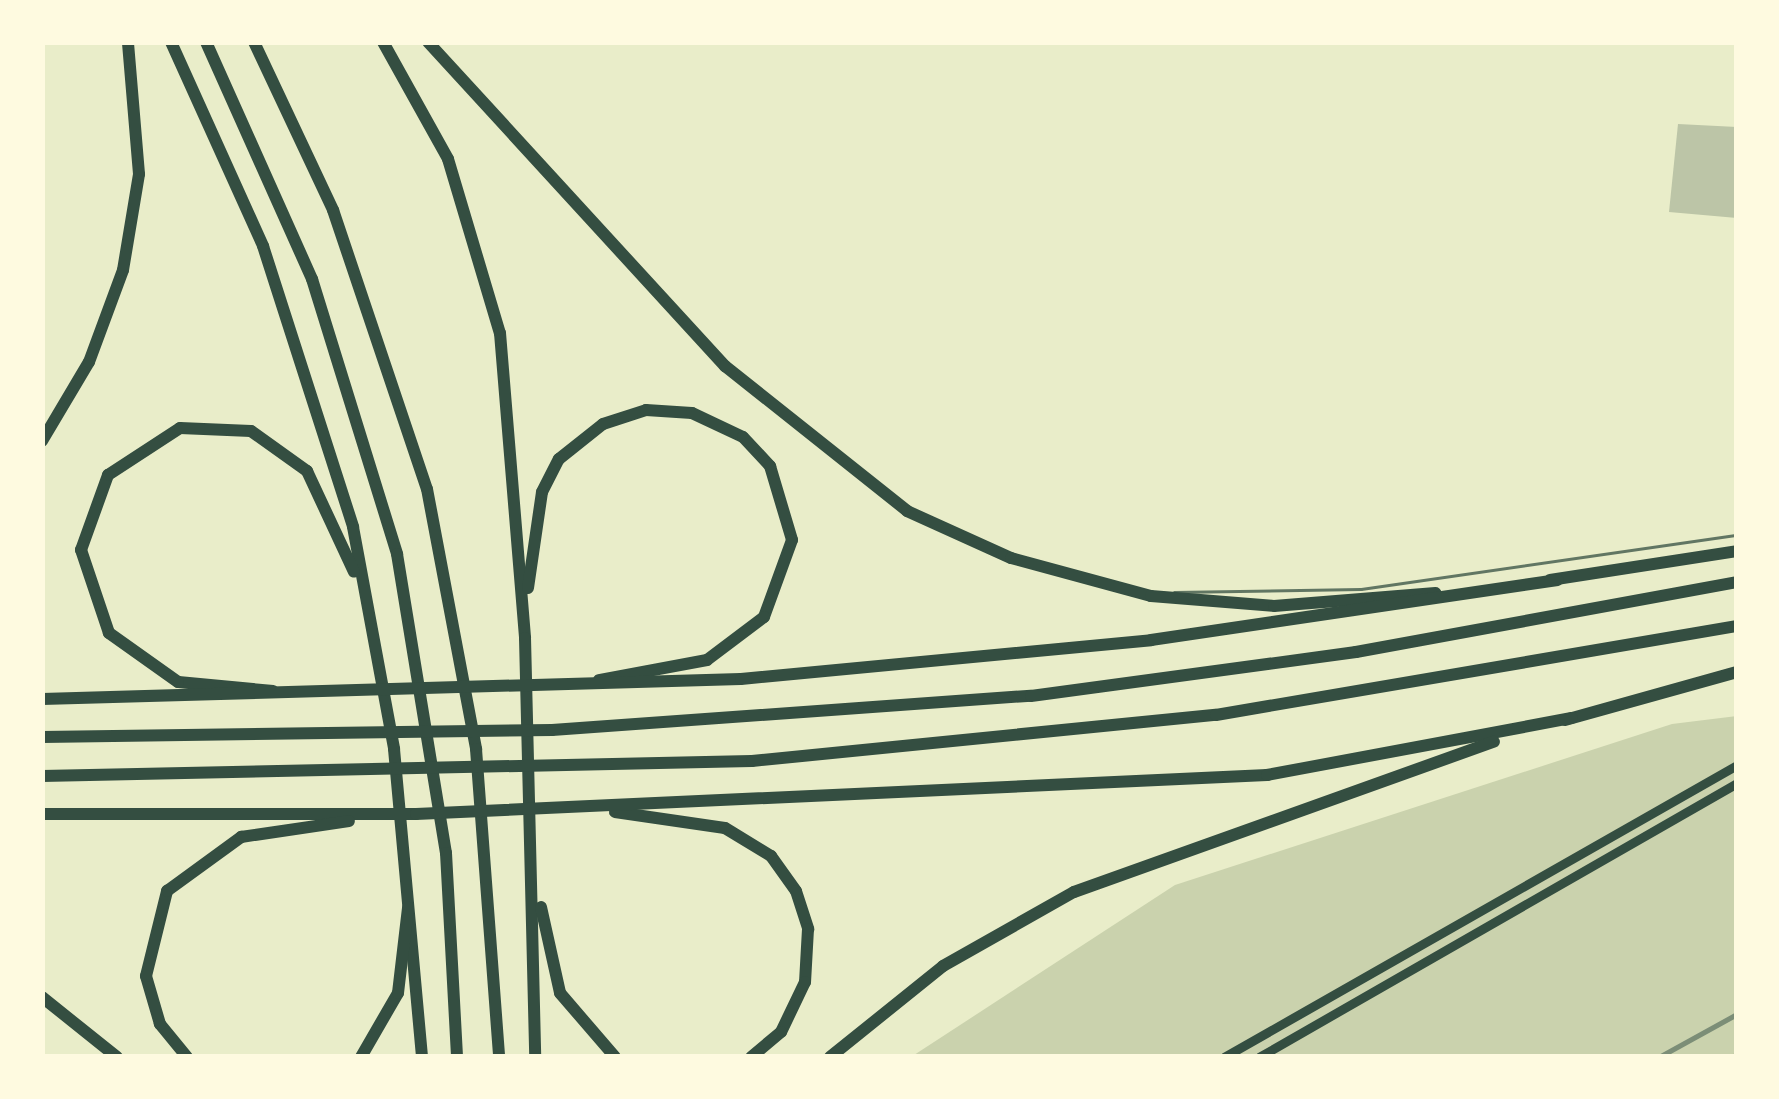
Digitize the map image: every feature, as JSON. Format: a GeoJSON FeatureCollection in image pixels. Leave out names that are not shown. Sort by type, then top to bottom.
{"type":"FeatureCollection","features":[{"type":"Feature","properties":{"kind":"highway"},"geometry":{"type":"LineString","coordinates":[[42,441],[89,362],[123,270],[139,174],[128,42]]}},
{"type":"Feature","properties":{"kind":"highway"},"geometry":{"type":"LineString","coordinates":[[171,42],[315,389],[374,640],[409,873],[422,1057]]}},
{"type":"Feature","properties":{"kind":"highway"},"geometry":{"type":"LineString","coordinates":[[206,42],[345,372],[418,656],[446,853],[457,1057]]}},
{"type":"Feature","properties":{"kind":"highway"},"geometry":{"type":"LineString","coordinates":[[254,42],[333,210],[395,382],[460,655],[489,849],[500,1057]]}},
{"type":"Feature","properties":{"kind":"highway"},"geometry":{"type":"LineString","coordinates":[[383,42],[448,159],[490,290],[525,642],[536,870],[535,1057]]}},
{"type":"Feature","properties":{"kind":"highway"},"geometry":{"type":"LineString","coordinates":[[428,42],[725,366],[812,445],[972,543],[1118,590],[1274,606],[1558,580]]}},
{"type":"Feature","properties":{"kind":"highway"},"geometry":{"type":"LineString","coordinates":[[508,690],[655,675],[740,641],[788,568],[789,511],[770,466],[728,427],[676,410],[632,412],[588,433],[560,459],[536,510],[525,642]]}},
{"type":"Feature","properties":{"kind":"highway"},"geometry":{"type":"LineString","coordinates":[[374,640],[335,516],[298,461],[266,438],[207,424],[158,435],[117,464],[94,500],[81,550],[87,592],[147,667],[218,688],[387,693]]}},
{"type":"Feature","properties":{"kind":"highway"},"geometry":{"type":"LineString","coordinates":[[42,699],[508,690],[1001,657],[1737,551]]}},
{"type":"Feature","properties":{"kind":"highway"},"geometry":{"type":"LineString","coordinates":[[42,737],[552,730],[1031,696],[1356,652],[1737,582]]}},
{"type":"Feature","properties":{"kind":"highway"},"geometry":{"type":"LineString","coordinates":[[42,776],[360,778],[774,759],[1238,712],[1737,626]]}},
{"type":"Feature","properties":{"kind":"highway"},"geometry":{"type":"LineString","coordinates":[[830,1057],[943,966],[1074,892],[1572,718],[1737,672]]}},
{"type":"Feature","properties":{"kind":"highway"},"geometry":{"type":"LineString","coordinates":[[42,814],[416,814],[1267,775],[1572,718]]}},
{"type":"Feature","properties":{"kind":"highway"},"geometry":{"type":"LineString","coordinates":[[536,810],[693,818],[771,856],[805,911],[809,964],[781,1032],[751,1057]]}},
{"type":"Feature","properties":{"kind":"highway"},"geometry":{"type":"LineString","coordinates":[[187,1057],[160,1024],[146,976],[152,922],[180,875],[267,829],[416,814]]}},
{"type":"Feature","properties":{"kind":"highway"},"geometry":{"type":"LineString","coordinates":[[536,870],[560,993],[615,1057]]}},
{"type":"Feature","properties":{"kind":"highway"},"geometry":{"type":"LineString","coordinates":[[361,1057],[398,993],[409,873]]}},
{"type":"Feature","properties":{"kind":"highway"},"geometry":{"type":"LineString","coordinates":[[42,997],[117,1057]]}},
{"type":"Feature","properties":{"kind":"main road"},"geometry":{"type":"LineString","coordinates":[[1224,1057],[1737,765]]}},
{"type":"Feature","properties":{"kind":"main road"},"geometry":{"type":"LineString","coordinates":[[1259,1057],[1737,782]]}},
{"type":"Feature","properties":{"kind":"lane"},"geometry":{"type":"LineString","coordinates":[[1118,590],[1361,589],[1737,535]]}},
{"type":"Feature","properties":{"kind":"path"},"geometry":{"type":"LineString","coordinates":[[1730,1057],[1737,1053]]}},
{"type":"Feature","properties":{"kind":"green space"},"geometry":{"type":"Polygon","coordinates":[[[1737,716],[1737,1057],[911,1057],[1175,885],[1672,724],[1737,716]]]}},
{"type":"Feature","properties":{"kind":"building"},"geometry":{"type":"Polygon","coordinates":[[[1678,124],[1737,127],[1737,218],[1669,212],[1678,124]]]}},
{"type":"Feature","properties":{"kind":"railway"},"geometry":{"type":"LineString","coordinates":[[1659,1057],[1737,1014]]}}]}
